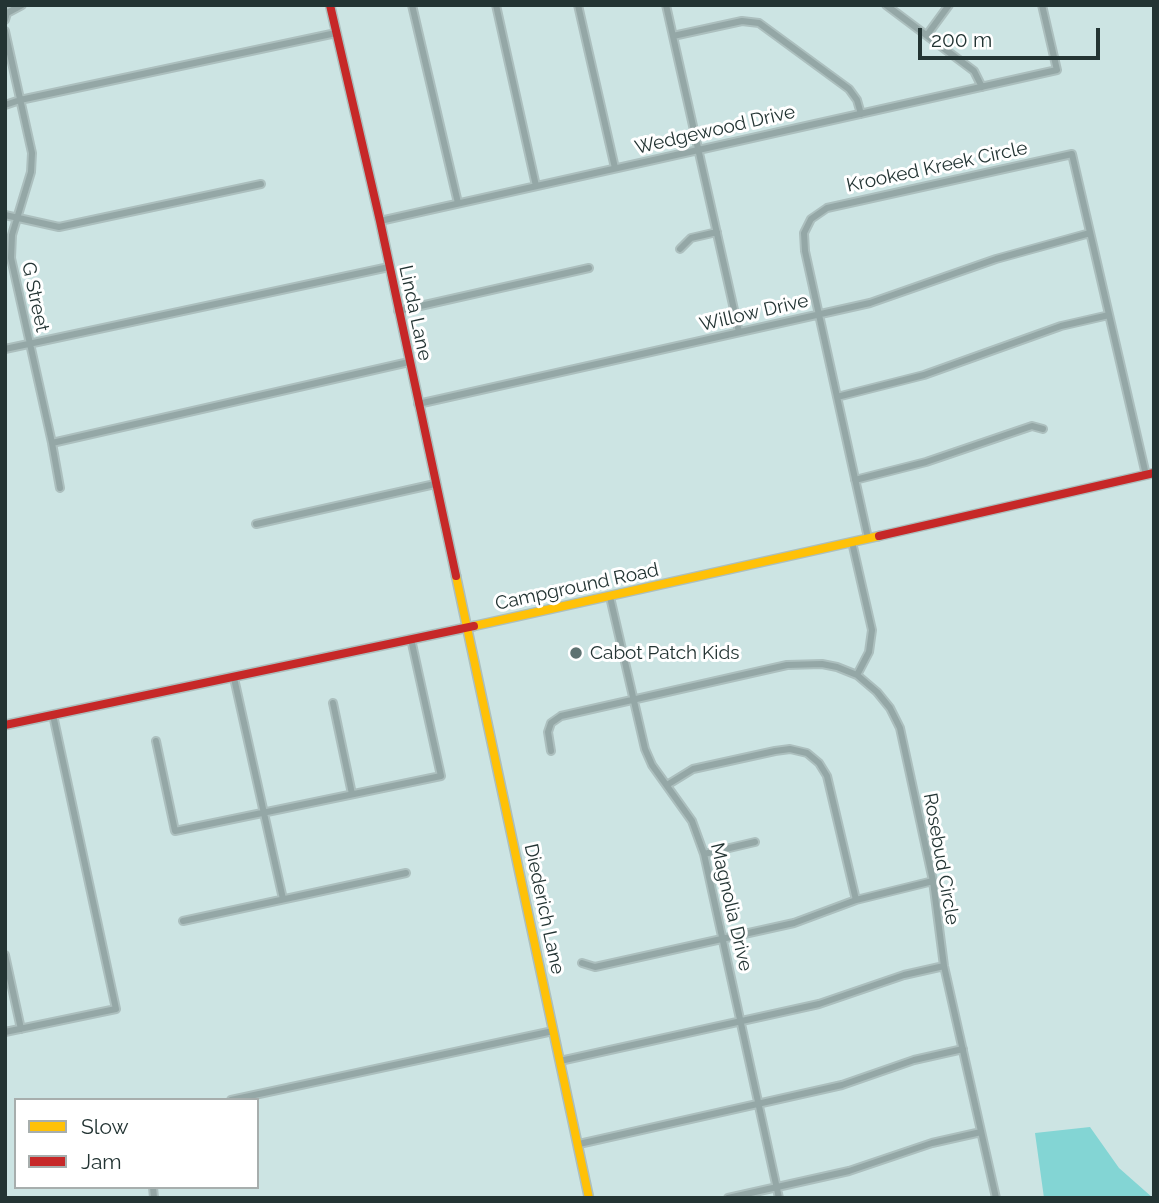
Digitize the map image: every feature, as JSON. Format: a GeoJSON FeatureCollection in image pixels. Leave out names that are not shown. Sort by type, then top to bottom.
{"type":"FeatureCollection","features":[{"type":"Feature","properties":{"kind":"street"},"geometry":{"type":"LineString","coordinates":[[5,20],[7,13],[22,5]]}},
{"type":"Feature","properties":{"kind":"street","name":"Linda Lane"},"geometry":{"type":"LineString","coordinates":[[330,5],[380,221],[467,627]]}},
{"type":"Feature","properties":{"kind":"street"},"geometry":{"type":"LineString","coordinates":[[412,5],[458,203]]}},
{"type":"Feature","properties":{"kind":"street"},"geometry":{"type":"LineString","coordinates":[[496,5],[536,186]]}},
{"type":"Feature","properties":{"kind":"street"},"geometry":{"type":"LineString","coordinates":[[578,5],[615,168]]}},
{"type":"Feature","properties":{"kind":"street"},"geometry":{"type":"LineString","coordinates":[[666,5],[739,332]]}},
{"type":"Feature","properties":{"kind":"street"},"geometry":{"type":"LineString","coordinates":[[886,5],[974,71],[982,87]]}},
{"type":"Feature","properties":{"kind":"street"},"geometry":{"type":"LineString","coordinates":[[926,35],[949,5]]}},
{"type":"Feature","properties":{"kind":"street","name":"Wedgewood Drive"},"geometry":{"type":"LineString","coordinates":[[380,221],[1057,70],[1042,5]]}},
{"type":"Feature","properties":{"kind":"street"},"geometry":{"type":"LineString","coordinates":[[673,36],[741,21],[759,23],[849,89],[857,100],[861,114]]}},
{"type":"Feature","properties":{"kind":"street","name":"G Street"},"geometry":{"type":"LineString","coordinates":[[5,31],[32,153],[31,172],[12,235],[11,258],[60,488]]}},
{"type":"Feature","properties":{"kind":"street"},"geometry":{"type":"LineString","coordinates":[[5,105],[336,33]]}},
{"type":"Feature","properties":{"kind":"street","name":"Krooked Kreek Circle"},"geometry":{"type":"LineString","coordinates":[[868,538],[805,251],[804,233],[811,219],[827,208],[1072,154],[1109,315],[1150,474]]}},
{"type":"Feature","properties":{"kind":"street"},"geometry":{"type":"LineString","coordinates":[[5,215],[59,227],[261,184]]}},
{"type":"Feature","properties":{"kind":"street"},"geometry":{"type":"LineString","coordinates":[[680,248],[691,239],[717,232]]}},
{"type":"Feature","properties":{"kind":"street","name":"Willow Drive"},"geometry":{"type":"LineString","coordinates":[[418,404],[880,300],[996,259],[1090,233]]}},
{"type":"Feature","properties":{"kind":"street"},"geometry":{"type":"LineString","coordinates":[[5,349],[388,267]]}},
{"type":"Feature","properties":{"kind":"street"},"geometry":{"type":"LineString","coordinates":[[398,311],[590,268]]}},
{"type":"Feature","properties":{"kind":"street"},"geometry":{"type":"LineString","coordinates":[[837,397],[912,379],[1061,326],[1109,315]]}},
{"type":"Feature","properties":{"kind":"street"},"geometry":{"type":"LineString","coordinates":[[52,443],[409,362]]}},
{"type":"Feature","properties":{"kind":"street"},"geometry":{"type":"LineString","coordinates":[[855,480],[926,462],[1032,426],[1044,429]]}},
{"type":"Feature","properties":{"kind":"street","name":"Campground Road"},"geometry":{"type":"LineString","coordinates":[[5,725],[610,597],[1150,474]]}},
{"type":"Feature","properties":{"kind":"street"},"geometry":{"type":"LineString","coordinates":[[256,524],[435,484]]}},
{"type":"Feature","properties":{"kind":"street"},"geometry":{"type":"LineString","coordinates":[[551,751],[548,732],[551,723],[561,716],[787,665],[822,664],[857,676],[869,652],[872,630],[852,542]]}},
{"type":"Feature","properties":{"kind":"street","name":"Magnolia Drive"},"geometry":{"type":"LineString","coordinates":[[610,597],[645,749],[652,765],[692,821],[704,854],[779,1198]]}},
{"type":"Feature","properties":{"kind":"street","name":"Diederich Lane"},"geometry":{"type":"LineString","coordinates":[[467,627],[590,1198]]}},
{"type":"Feature","properties":{"kind":"street"},"geometry":{"type":"LineString","coordinates":[[156,741],[175,831],[441,776],[411,639]]}},
{"type":"Feature","properties":{"kind":"street","name":"Rosebud Circle"},"geometry":{"type":"LineString","coordinates":[[857,676],[877,692],[890,708],[900,728],[933,881],[944,966],[996,1198]]}},
{"type":"Feature","properties":{"kind":"street"},"geometry":{"type":"LineString","coordinates":[[234,678],[283,899]]}},
{"type":"Feature","properties":{"kind":"street"},"geometry":{"type":"LineString","coordinates":[[333,703],[352,794]]}},
{"type":"Feature","properties":{"kind":"street"},"geometry":{"type":"LineString","coordinates":[[5,1032],[116,1009],[53,715]]}},
{"type":"Feature","properties":{"kind":"street"},"geometry":{"type":"LineString","coordinates":[[667,785],[693,769],[775,751],[790,749],[807,753],[819,763],[827,776],[856,900]]}},
{"type":"Feature","properties":{"kind":"street"},"geometry":{"type":"LineString","coordinates":[[704,854],[755,842]]}},
{"type":"Feature","properties":{"kind":"street"},"geometry":{"type":"LineString","coordinates":[[183,921],[406,873]]}},
{"type":"Feature","properties":{"kind":"street"},"geometry":{"type":"LineString","coordinates":[[582,963],[595,967],[794,923],[856,900],[933,881]]}},
{"type":"Feature","properties":{"kind":"street"},"geometry":{"type":"LineString","coordinates":[[5,955],[21,1029]]}},
{"type":"Feature","properties":{"kind":"street"},"geometry":{"type":"LineString","coordinates":[[560,1061],[819,1004],[904,975],[944,966]]}},
{"type":"Feature","properties":{"kind":"street"},"geometry":{"type":"LineString","coordinates":[[240,1098],[554,1031]]}},
{"type":"Feature","properties":{"kind":"street"},"geometry":{"type":"LineString","coordinates":[[579,1144],[842,1085],[914,1060],[963,1049]]}},
{"type":"Feature","properties":{"kind":"street"},"geometry":{"type":"LineString","coordinates":[[728,1198],[849,1171],[932,1143],[981,1132]]}},
{"type":"Feature","properties":{"kind":"shaded area"},"geometry":{"type":"Polygon","coordinates":[[[1090,1127],[1119,1168],[1153,1198],[1044,1198],[1035,1133],[1090,1127]]]}},
{"type":"Feature","properties":{"kind":"traffic: slow"},"geometry":{"type":"LineString","coordinates":[[474,626],[879,536]]}},
{"type":"Feature","properties":{"kind":"traffic: slow"},"geometry":{"type":"LineString","coordinates":[[456,576],[589,1198]]}},
{"type":"Feature","properties":{"kind":"traffic: jam"},"geometry":{"type":"LineString","coordinates":[[330,5],[380,221],[456,576]]}},
{"type":"Feature","properties":{"kind":"traffic: jam"},"geometry":{"type":"LineString","coordinates":[[879,536],[1154,473]]}},
{"type":"Feature","properties":{"kind":"traffic: jam"},"geometry":{"type":"LineString","coordinates":[[5,725],[474,626]]}},
{"type":"Feature","properties":{"kind":"place","name":"Cabot Patch Kids"},"geometry":{"type":"Point","coordinates":[576,653]}}]}
